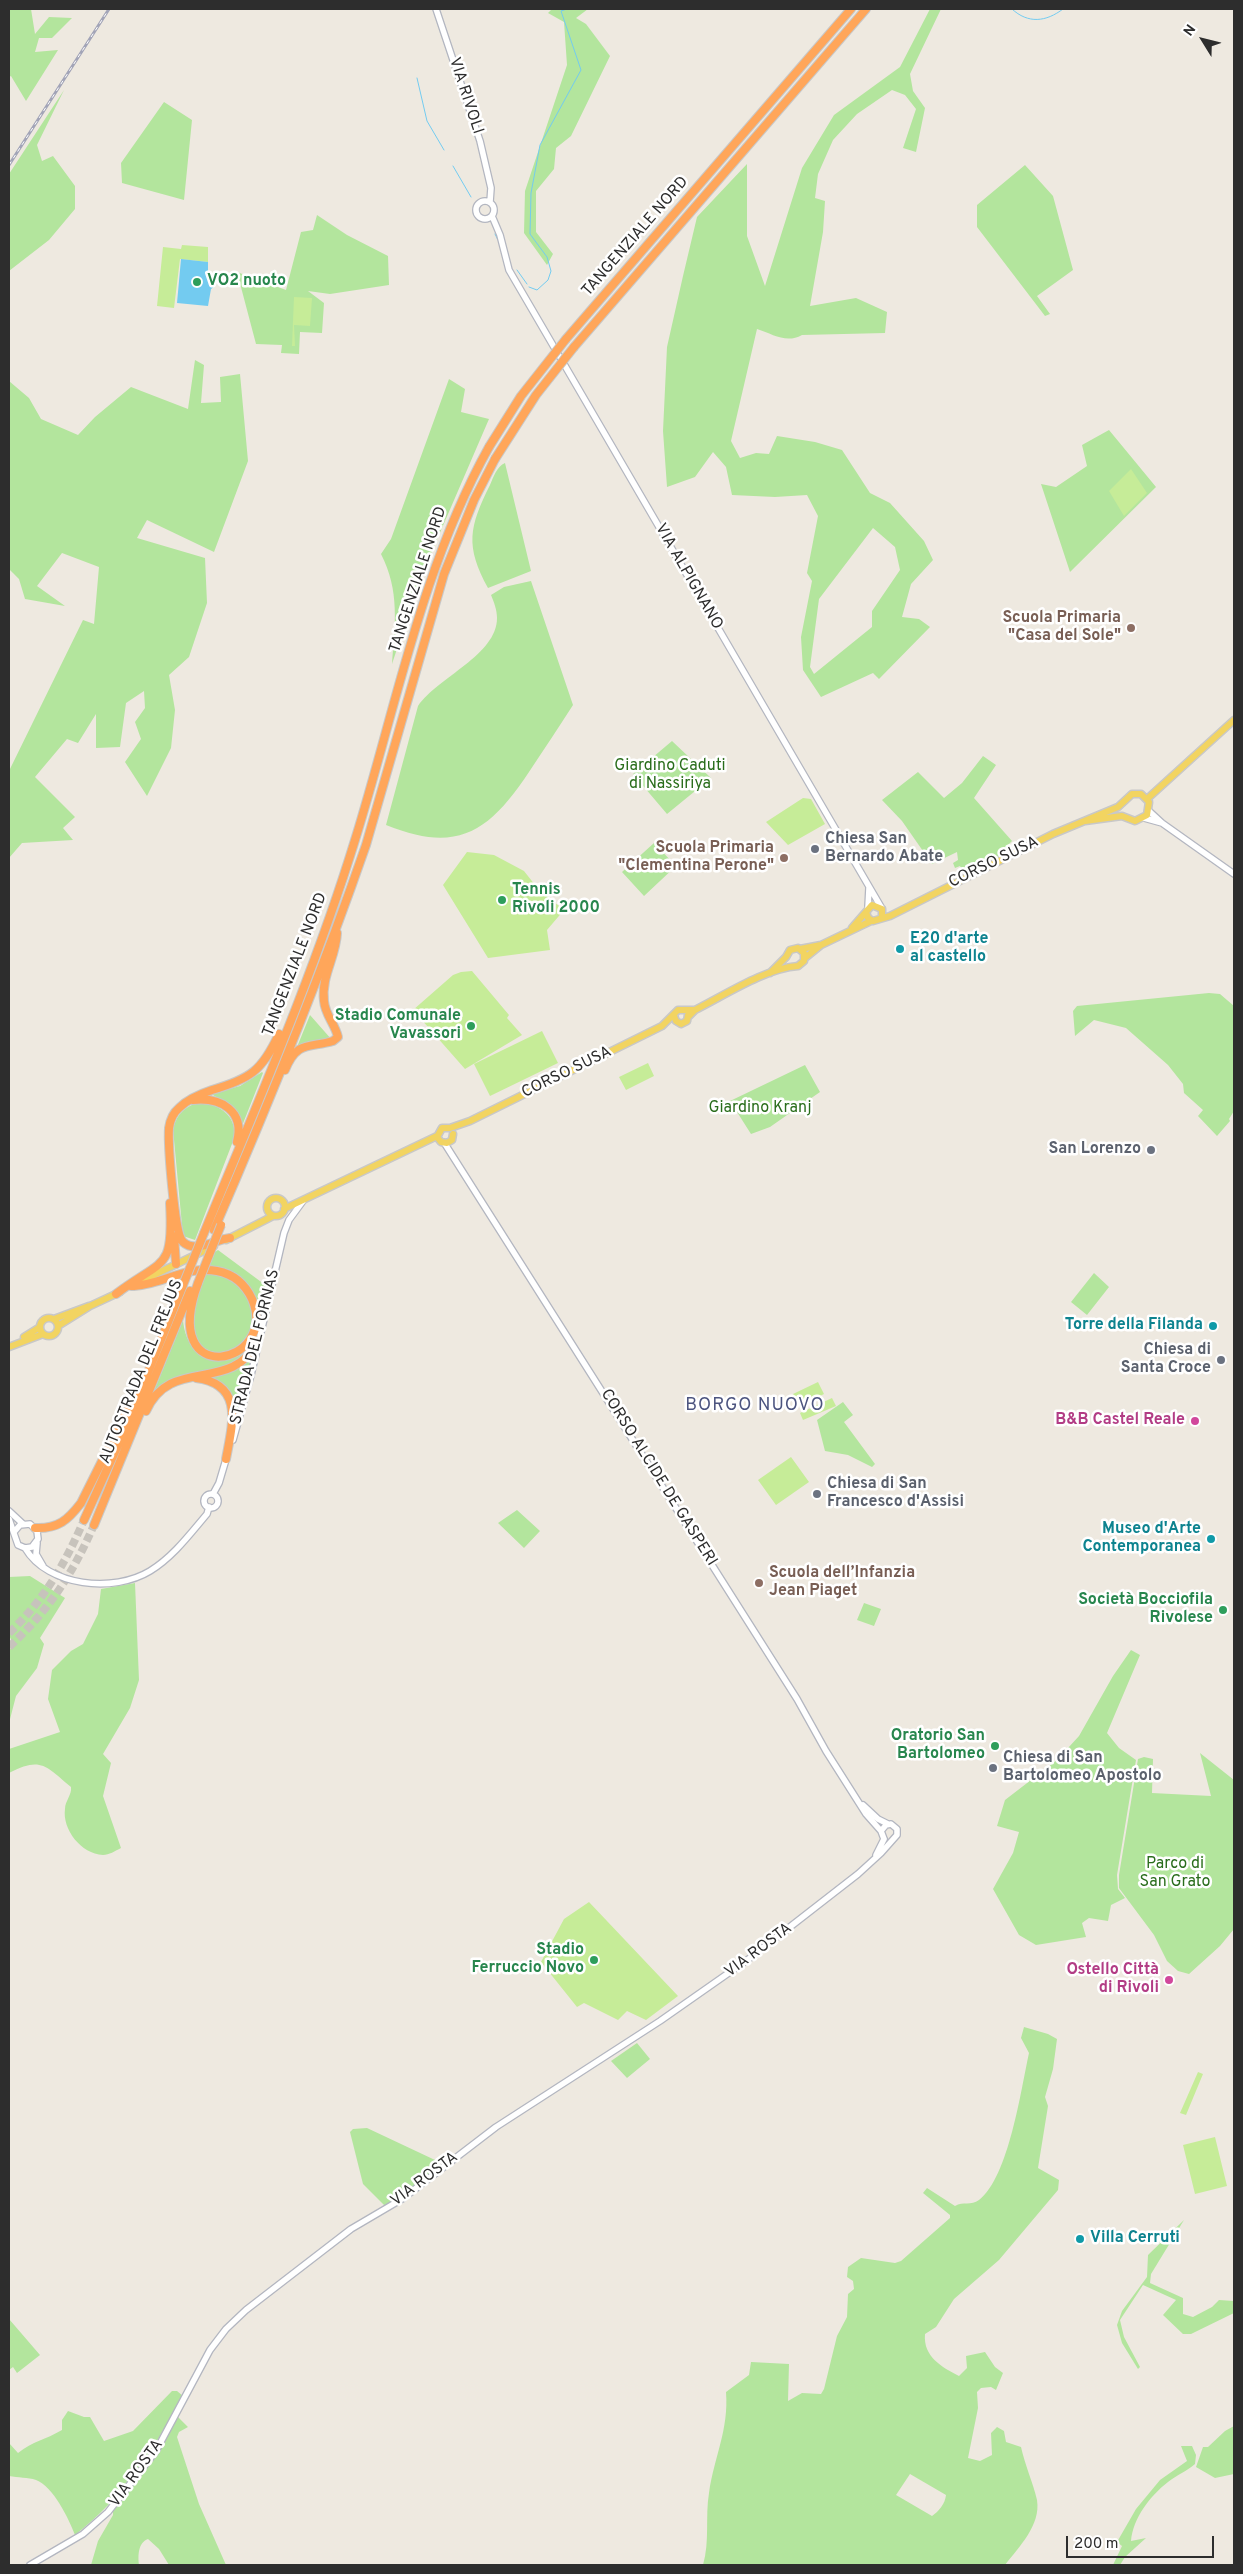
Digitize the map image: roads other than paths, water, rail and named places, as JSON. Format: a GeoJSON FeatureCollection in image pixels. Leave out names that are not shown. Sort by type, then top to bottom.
{"type":"FeatureCollection","features":[{"type":"Feature","properties":{"kind":"highway","name":"TANGENZIALE NORD"},"geometry":{"type":"LineString","coordinates":[[204,1233],[301,992],[355,842],[432,574],[460,501],[489,447],[521,396],[566,339],[851,9]]}},
{"type":"Feature","properties":{"kind":"highway","name":"TANGENZIALE NORD"},"geometry":{"type":"LineString","coordinates":[[218,1227],[225,1204],[337,927],[366,845],[444,574],[474,500],[495,459],[536,395],[574,347],[866,9]]}},
{"type":"Feature","properties":{"kind":"highway"},"geometry":{"type":"LineString","coordinates":[[257,1128],[270,1108],[287,1065],[296,1054],[307,1045],[333,1042],[338,1037],[326,1012],[323,994],[326,973],[336,945],[337,927]]}},
{"type":"Feature","properties":{"kind":"highway"},"geometry":{"type":"LineString","coordinates":[[116,1294],[153,1270],[166,1256],[171,1231],[171,1121],[180,1106],[198,1094],[243,1080],[259,1069],[268,1057],[295,1007]]}},
{"type":"Feature","properties":{"kind":"highway"},"geometry":{"type":"LineString","coordinates":[[190,1100],[206,1098],[217,1101],[229,1109],[237,1120],[239,1134],[223,1177],[221,1192]]}},
{"type":"Feature","properties":{"kind":"highway"},"geometry":{"type":"LineString","coordinates":[[171,1164],[176,1264]]}},
{"type":"Feature","properties":{"kind":"highway"},"geometry":{"type":"LineString","coordinates":[[174,1202],[179,1233],[183,1242],[200,1246],[219,1239],[230,1238]]}},
{"type":"Feature","properties":{"kind":"highway","name":"AUTOSTRADA DEL FREJUS"},"geometry":{"type":"LineString","coordinates":[[94,1525],[218,1227]]}},
{"type":"Feature","properties":{"kind":"highway","name":"AUTOSTRADA DEL FREJUS"},"geometry":{"type":"LineString","coordinates":[[84,1520],[144,1381],[204,1233]]}},
{"type":"Feature","properties":{"kind":"highway"},"geometry":{"type":"LineString","coordinates":[[131,1286],[141,1286],[167,1277],[205,1270],[220,1272],[234,1278],[250,1295],[256,1317],[249,1341],[236,1353],[220,1357],[212,1356],[194,1343],[188,1320],[195,1283]]}},
{"type":"Feature","properties":{"kind":"highway"},"geometry":{"type":"LineString","coordinates":[[114,1478],[124,1463],[153,1398],[168,1384],[237,1366],[252,1354],[258,1341]]}},
{"type":"Feature","properties":{"kind":"highway"},"geometry":{"type":"LineString","coordinates":[[192,1377],[214,1383],[225,1392],[231,1404],[234,1419],[226,1458]]}},
{"type":"Feature","properties":{"kind":"highway"},"geometry":{"type":"LineString","coordinates":[[36,1528],[55,1527],[72,1516],[82,1503],[134,1396],[144,1381]]}},
{"type":"Feature","properties":{"kind":"main road"},"geometry":{"type":"LineString","coordinates":[[1147,799],[1234,720]]}},
{"type":"Feature","properties":{"kind":"main road"},"geometry":{"type":"LineString","coordinates":[[1132,794],[1141,794],[1147,799],[1149,810],[1144,818],[1135,821],[1126,816],[1122,810],[1123,803],[1132,794]]}},
{"type":"Feature","properties":{"kind":"main road","name":"CORSO SUSA"},"geometry":{"type":"LineString","coordinates":[[882,912],[903,908],[1123,803]]}},
{"type":"Feature","properties":{"kind":"main road"},"geometry":{"type":"LineString","coordinates":[[1085,820],[1126,816]]}},
{"type":"Feature","properties":{"kind":"main road"},"geometry":{"type":"LineString","coordinates":[[687,1014],[678,1010],[676,1019],[685,1022],[687,1014],[695,1010],[770,973],[791,965],[798,966],[821,945],[870,921],[876,921],[882,912],[875,905],[867,910],[850,930]]}},
{"type":"Feature","properties":{"kind":"main road"},"geometry":{"type":"LineString","coordinates":[[867,910],[870,921]]}},
{"type":"Feature","properties":{"kind":"main road"},"geometry":{"type":"LineString","coordinates":[[770,973],[786,957],[790,950],[821,945]]}},
{"type":"Feature","properties":{"kind":"main road"},"geometry":{"type":"LineString","coordinates":[[800,949],[805,958]]}},
{"type":"Feature","properties":{"kind":"main road"},"geometry":{"type":"LineString","coordinates":[[786,957],[791,965]]}},
{"type":"Feature","properties":{"kind":"main road","name":"CORSO SUSA"},"geometry":{"type":"LineString","coordinates":[[452,1134],[470,1121],[676,1019]]}},
{"type":"Feature","properties":{"kind":"main road"},"geometry":{"type":"LineString","coordinates":[[441,1140],[442,1128],[452,1134]]}},
{"type":"Feature","properties":{"kind":"main road"},"geometry":{"type":"LineString","coordinates":[[284,1206],[303,1201],[416,1146],[441,1140],[452,1134]]}},
{"type":"Feature","properties":{"kind":"main road"},"geometry":{"type":"LineString","coordinates":[[264,1219],[267,1204],[272,1199],[279,1199],[284,1206]]}},
{"type":"Feature","properties":{"kind":"main road"},"geometry":{"type":"LineString","coordinates":[[42,1330],[44,1320],[54,1319],[90,1306],[116,1294],[230,1238],[264,1219],[279,1216],[284,1206]]}},
{"type":"Feature","properties":{"kind":"main road"},"geometry":{"type":"LineString","coordinates":[[267,1210],[273,1216]]}},
{"type":"Feature","properties":{"kind":"main road"},"geometry":{"type":"LineString","coordinates":[[42,1330],[53,1335],[58,1326],[90,1306]]}},
{"type":"Feature","properties":{"kind":"main road"},"geometry":{"type":"LineString","coordinates":[[54,1319],[58,1326]]}},
{"type":"Feature","properties":{"kind":"main road"},"geometry":{"type":"LineString","coordinates":[[11,1345],[42,1330]]}},
{"type":"Feature","properties":{"kind":"street","name":"VIA RIVOLI"},"geometry":{"type":"LineString","coordinates":[[436,9],[477,132],[490,184],[490,202],[494,207],[489,217]]}},
{"type":"Feature","properties":{"kind":"street"},"geometry":{"type":"LineString","coordinates":[[481,201],[487,194],[490,184]]}},
{"type":"Feature","properties":{"kind":"street","name":"VIA RIVOLI"},"geometry":{"type":"LineString","coordinates":[[481,201],[475,211],[480,218],[489,217]]}},
{"type":"Feature","properties":{"kind":"street"},"geometry":{"type":"LineString","coordinates":[[481,201],[490,202]]}},
{"type":"Feature","properties":{"kind":"street","name":"VIA RIVOLI"},"geometry":{"type":"LineString","coordinates":[[489,217],[497,230],[509,270]]}},
{"type":"Feature","properties":{"kind":"street","name":"VIA ALPIGNANO"},"geometry":{"type":"LineString","coordinates":[[509,270],[868,883],[882,912]]}},
{"type":"Feature","properties":{"kind":"street"},"geometry":{"type":"LineString","coordinates":[[1149,810],[1162,823],[1234,874]]}},
{"type":"Feature","properties":{"kind":"street"},"geometry":{"type":"LineString","coordinates":[[1144,818],[1162,823]]}},
{"type":"Feature","properties":{"kind":"street"},"geometry":{"type":"LineString","coordinates":[[867,910],[870,896],[868,883]]}},
{"type":"Feature","properties":{"kind":"street","name":"CORSO ALCIDE DE GASPERI"},"geometry":{"type":"LineString","coordinates":[[452,1134],[453,1153]]}},
{"type":"Feature","properties":{"kind":"street","name":"CORSO ALCIDE DE GASPERI"},"geometry":{"type":"LineString","coordinates":[[441,1140],[453,1153],[862,1804],[866,1814],[881,1831]]}},
{"type":"Feature","properties":{"kind":"street","name":"STRADA DEL FORNAS"},"geometry":{"type":"LineString","coordinates":[[43,1566],[59,1575],[88,1583],[111,1582],[139,1576],[166,1559],[207,1514],[209,1507],[217,1503],[216,1496],[213,1494],[219,1483],[258,1341],[286,1225],[303,1201]]}},
{"type":"Feature","properties":{"kind":"street"},"geometry":{"type":"LineString","coordinates":[[9,1511],[23,1524]]}},
{"type":"Feature","properties":{"kind":"street"},"geometry":{"type":"LineString","coordinates":[[9,1519],[16,1543],[25,1548],[35,1561],[43,1566]]}},
{"type":"Feature","properties":{"kind":"street"},"geometry":{"type":"LineString","coordinates":[[14,1532],[23,1524],[30,1524],[36,1528],[38,1535],[36,1554],[43,1566]]}},
{"type":"Feature","properties":{"kind":"street"},"geometry":{"type":"LineString","coordinates":[[25,1548],[32,1547],[37,1542]]}},
{"type":"Feature","properties":{"kind":"street","name":"CORSO ALCIDE DE GASPERI"},"geometry":{"type":"LineString","coordinates":[[862,1804],[878,1819],[888,1824]]}},
{"type":"Feature","properties":{"kind":"street"},"geometry":{"type":"LineString","coordinates":[[888,1824],[895,1827],[898,1832],[892,1841],[884,1839],[881,1831],[888,1824]]}},
{"type":"Feature","properties":{"kind":"street","name":"VIA ROSTA"},"geometry":{"type":"LineString","coordinates":[[873,1860],[884,1839]]}},
{"type":"Feature","properties":{"kind":"street","name":"VIA ROSTA"},"geometry":{"type":"LineString","coordinates":[[30,2565],[92,2528],[131,2485],[156,2451],[210,2350],[240,2316],[351,2228],[395,2204],[482,2136],[603,2058],[750,1958],[873,1860],[892,1841]]}},
{"type":"Feature","properties":{"kind":"water","name":"VO2 nuoto"},"geometry":{"type":"Polygon","coordinates":[[[181,259],[208,262],[208,276],[215,286],[211,289],[208,306],[177,303],[181,259]]]}},
{"type":"Feature","properties":{"kind":"waterway"},"geometry":{"type":"LineString","coordinates":[[529,287],[537,290],[548,280],[551,271],[547,257],[530,234],[531,193],[540,145],[581,70],[561,11],[567,9]]}},
{"type":"Feature","properties":{"kind":"waterway"},"geometry":{"type":"LineString","coordinates":[[1012,9],[1024,17],[1037,20],[1050,17],[1063,9]]}},
{"type":"Feature","properties":{"kind":"waterway"},"geometry":{"type":"LineString","coordinates":[[417,78],[427,121],[444,150]]}},
{"type":"Feature","properties":{"kind":"waterway"},"geometry":{"type":"LineString","coordinates":[[453,166],[471,197]]}},
{"type":"Feature","properties":{"kind":"waterway"},"geometry":{"type":"LineString","coordinates":[[495,234],[498,240]]}},
{"type":"Feature","properties":{"kind":"waterway"},"geometry":{"type":"LineString","coordinates":[[517,270],[527,284]]}},
{"type":"Feature","properties":{"kind":"tunnel"},"geometry":{"type":"LineString","coordinates":[[9,1633],[33,1608],[52,1581],[69,1552],[84,1520]]}},
{"type":"Feature","properties":{"kind":"tunnel"},"geometry":{"type":"LineString","coordinates":[[9,1647],[36,1619],[58,1591],[77,1560],[94,1525]]}},
{"type":"Feature","properties":{"kind":"railway"},"geometry":{"type":"LineString","coordinates":[[9,165],[109,9]]}},
{"type":"Feature","properties":{"kind":"place","name":"VO2 nuoto"},"geometry":{"type":"Point","coordinates":[197,282]}},
{"type":"Feature","properties":{"kind":"place","name":"Scuola Primaria \"Casa del Sole\""},"geometry":{"type":"Point","coordinates":[1131,628]}},
{"type":"Feature","properties":{"kind":"place","name":"Chiesa San Bernardo Abate"},"geometry":{"type":"Point","coordinates":[815,849]}},
{"type":"Feature","properties":{"kind":"place","name":"Scuola Primaria \"Clementina Perone\""},"geometry":{"type":"Point","coordinates":[784,858]}},
{"type":"Feature","properties":{"kind":"place","name":"Tennis Rivoli 2000"},"geometry":{"type":"Point","coordinates":[502,900]}},
{"type":"Feature","properties":{"kind":"place","name":"E20 d'arte al castello"},"geometry":{"type":"Point","coordinates":[900,949]}},
{"type":"Feature","properties":{"kind":"place","name":"Stadio Comunale Vavassori"},"geometry":{"type":"Point","coordinates":[471,1026]}},
{"type":"Feature","properties":{"kind":"place","name":"San Lorenzo"},"geometry":{"type":"Point","coordinates":[1151,1150]}},
{"type":"Feature","properties":{"kind":"place","name":"Torre della Filanda"},"geometry":{"type":"Point","coordinates":[1213,1326]}},
{"type":"Feature","properties":{"kind":"place","name":"Chiesa di Santa Croce"},"geometry":{"type":"Point","coordinates":[1221,1360]}},
{"type":"Feature","properties":{"kind":"place","name":"B&B Castel Reale"},"geometry":{"type":"Point","coordinates":[1195,1421]}},
{"type":"Feature","properties":{"kind":"place","name":"Chiesa di San Francesco d'Assisi"},"geometry":{"type":"Point","coordinates":[817,1494]}},
{"type":"Feature","properties":{"kind":"place","name":"Museo d'Arte Contemporanea"},"geometry":{"type":"Point","coordinates":[1211,1539]}},
{"type":"Feature","properties":{"kind":"place","name":"Scuola dell’Infanzia Jean Piaget"},"geometry":{"type":"Point","coordinates":[759,1583]}},
{"type":"Feature","properties":{"kind":"place","name":"Società Bocciofila Rivolese"},"geometry":{"type":"Point","coordinates":[1223,1610]}},
{"type":"Feature","properties":{"kind":"place","name":"Oratorio San Bartolomeo"},"geometry":{"type":"Point","coordinates":[995,1746]}},
{"type":"Feature","properties":{"kind":"place","name":"Chiesa di San Bartolomeo Apostolo"},"geometry":{"type":"Point","coordinates":[993,1768]}},
{"type":"Feature","properties":{"kind":"place","name":"Stadio Ferruccio Novo"},"geometry":{"type":"Point","coordinates":[594,1960]}},
{"type":"Feature","properties":{"kind":"place","name":"Ostello Città di Rivoli"},"geometry":{"type":"Point","coordinates":[1169,1980]}},
{"type":"Feature","properties":{"kind":"place","name":"Villa Cerruti"},"geometry":{"type":"Point","coordinates":[1080,2239]}},
{"type":"Feature","properties":{"kind":"district","name":"BORGO NUOVO"},"geometry":{"type":"Point","coordinates":[755,1406]}},
{"type":"Feature","properties":{"kind":"park label","name":"Giardino Caduti di Nassiriya"},"geometry":{"type":"Point","coordinates":[670,776]}},
{"type":"Feature","properties":{"kind":"park label","name":"Giardino Kranj"},"geometry":{"type":"Point","coordinates":[760,1109]}},
{"type":"Feature","properties":{"kind":"park label","name":"Parco di San Grato"},"geometry":{"type":"Point","coordinates":[1175,1874]}}]}
